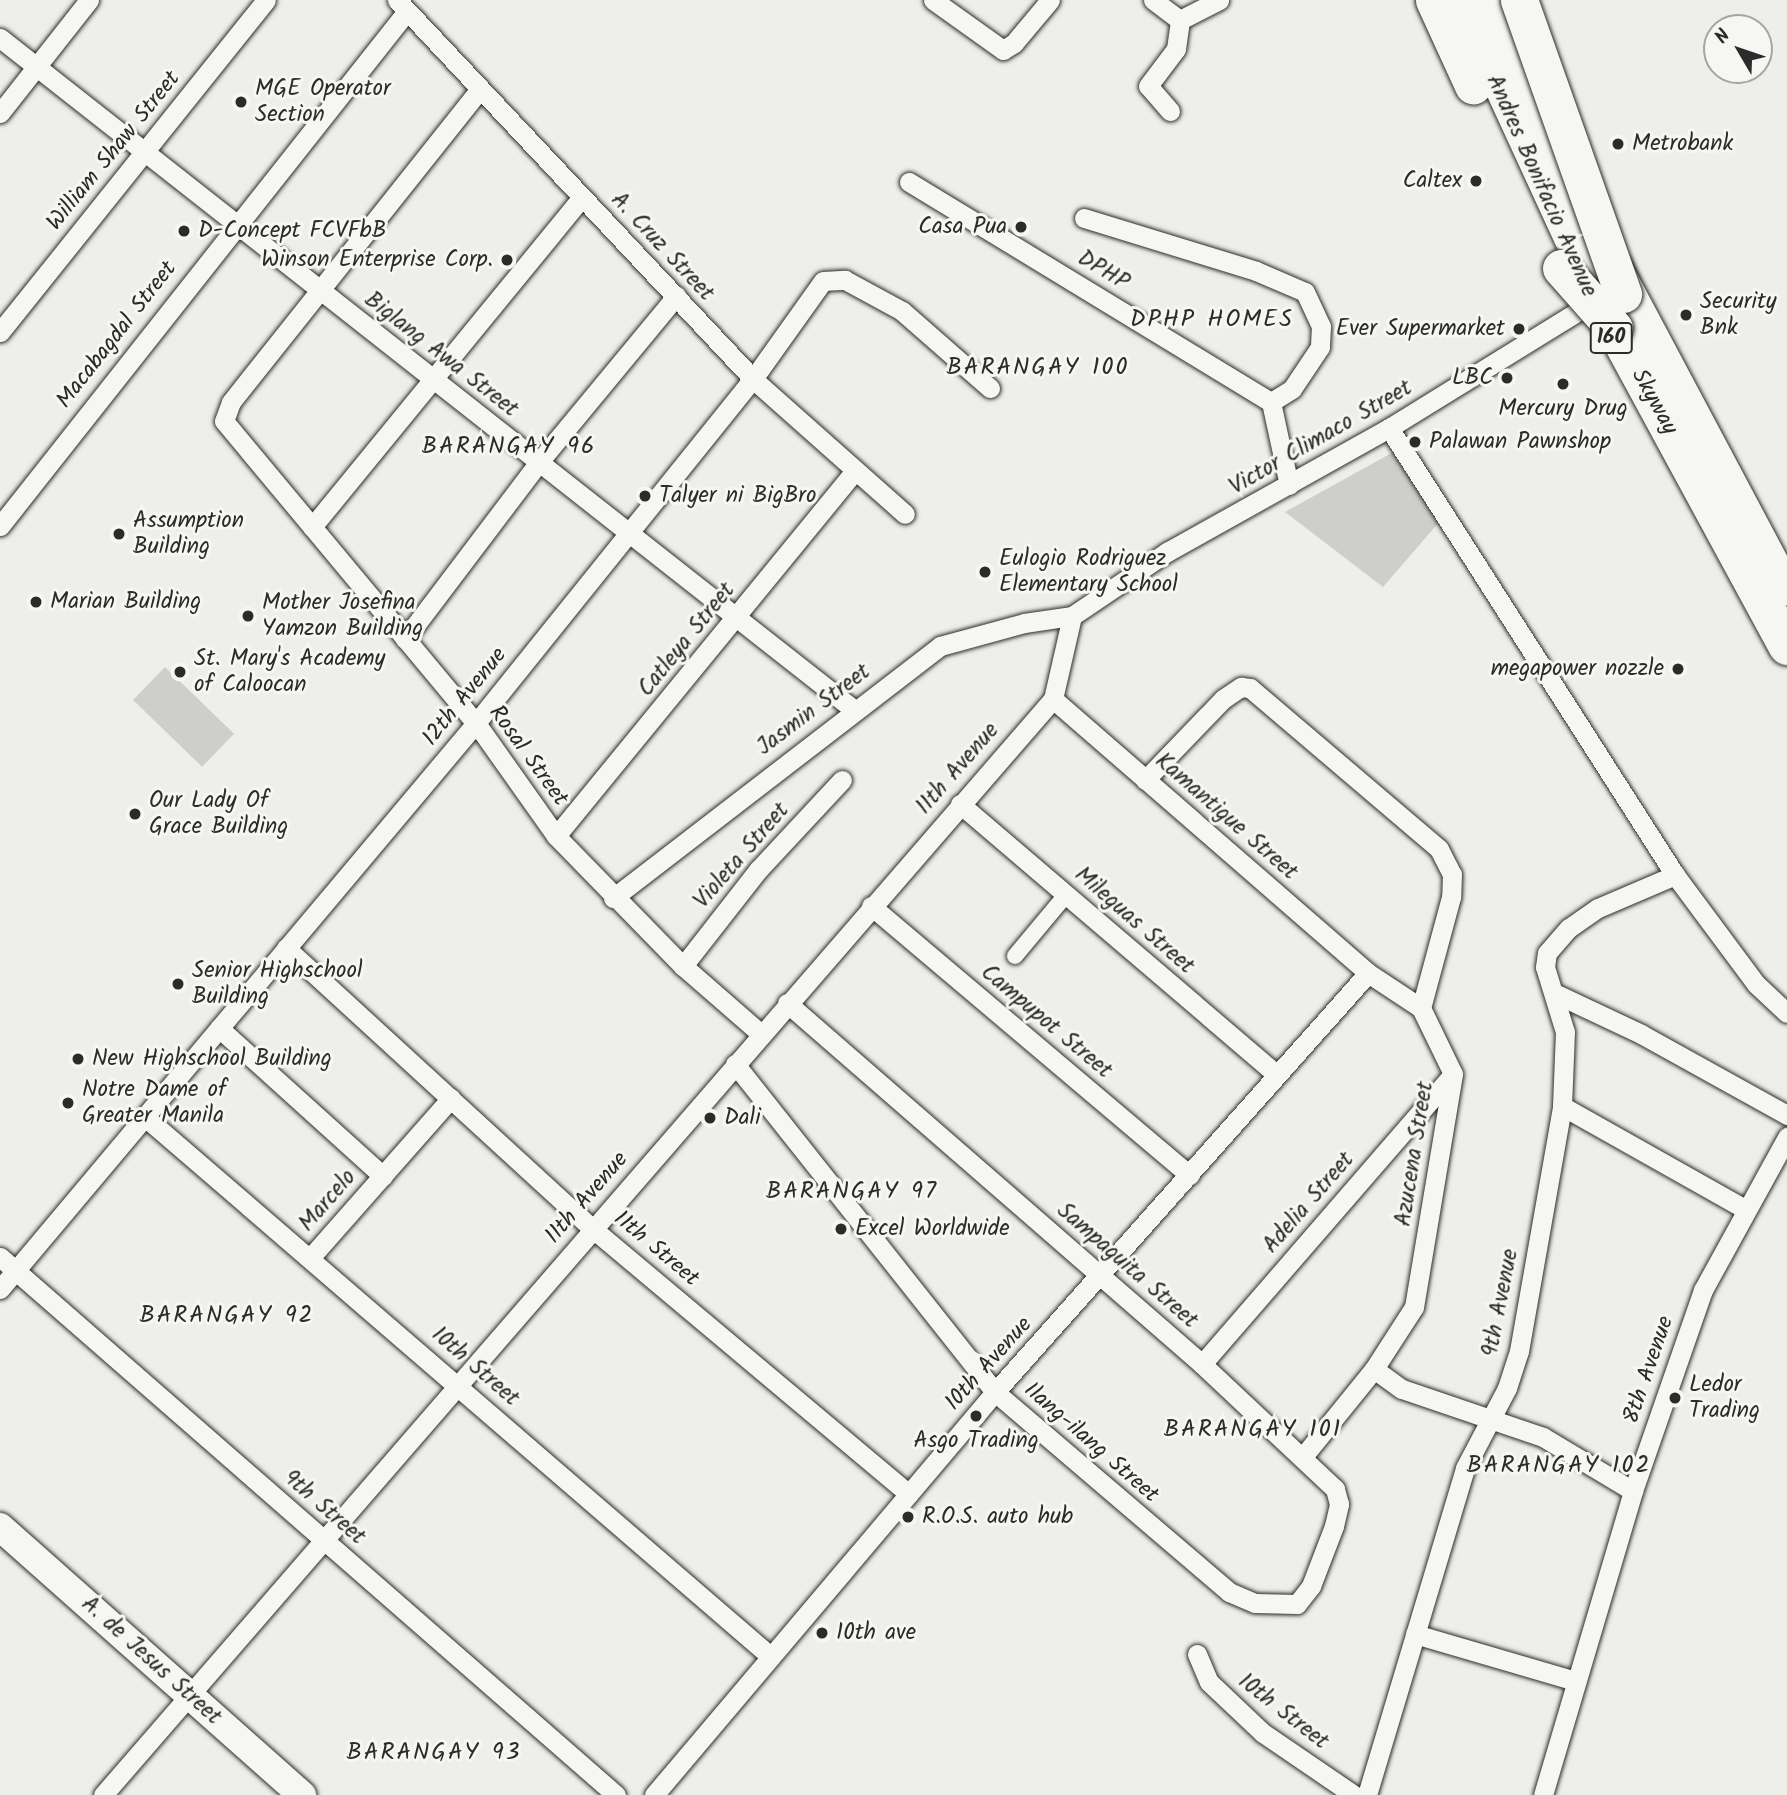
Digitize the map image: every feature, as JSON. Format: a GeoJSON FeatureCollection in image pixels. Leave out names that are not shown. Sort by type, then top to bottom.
{"type":"FeatureCollection","features":[{"type":"Feature","properties":{"kind":"highway"},"geometry":{"type":"LineString","coordinates":[[1434,0],[1562,268],[1610,308]]}},
{"type":"Feature","properties":{"kind":"highway","name":"Skyway"},"geometry":{"type":"LineString","coordinates":[[1463,0],[1610,308],[1787,646]]}},
{"type":"Feature","properties":{"kind":"highway","name":"Skyway"},"geometry":{"type":"LineString","coordinates":[[1486,0],[1610,308],[1787,596]]}},
{"type":"Feature","properties":{"kind":"highway"},"geometry":{"type":"LineString","coordinates":[[1520,0],[1610,308]]}},
{"type":"Feature","properties":{"kind":"main road","name":"Andres Bonifacio Avenue"},"geometry":{"type":"LineString","coordinates":[[1458,0],[1787,665]]}},
{"type":"Feature","properties":{"kind":"main road","name":"Andres Bonifacio Avenue"},"geometry":{"type":"LineString","coordinates":[[1492,0],[1573,184],[1787,590]]}},
{"type":"Feature","properties":{"kind":"main road","name":"A. de Jesus Street"},"geometry":{"type":"LineString","coordinates":[[0,1527],[302,1795]]}},
{"type":"Feature","properties":{"kind":"street"},"geometry":{"type":"LineString","coordinates":[[0,113],[89,0]]}},
{"type":"Feature","properties":{"kind":"street","name":"William Shaw Street"},"geometry":{"type":"LineString","coordinates":[[0,332],[266,0]]}},
{"type":"Feature","properties":{"kind":"street"},"geometry":{"type":"LineString","coordinates":[[933,0],[1003,50],[1014,43],[1050,0]]}},
{"type":"Feature","properties":{"kind":"street"},"geometry":{"type":"LineString","coordinates":[[1153,0],[1180,20]]}},
{"type":"Feature","properties":{"kind":"street"},"geometry":{"type":"LineString","coordinates":[[1180,20],[1219,0]]}},
{"type":"Feature","properties":{"kind":"street","name":"Andres Bonifacio Avenue"},"geometry":{"type":"LineString","coordinates":[[1520,0],[1573,184]]}},
{"type":"Feature","properties":{"kind":"street","name":"A. Cruz Street"},"geometry":{"type":"LineString","coordinates":[[402,5],[753,379],[853,472],[905,514]]}},
{"type":"Feature","properties":{"kind":"street","name":"Macabagdal Street"},"geometry":{"type":"LineString","coordinates":[[0,526],[402,5]]}},
{"type":"Feature","properties":{"kind":"street"},"geometry":{"type":"LineString","coordinates":[[1170,111],[1148,86],[1176,49],[1180,20]]}},
{"type":"Feature","properties":{"kind":"street","name":"Biglang Awa Street"},"geometry":{"type":"LineString","coordinates":[[0,38],[853,709]]}},
{"type":"Feature","properties":{"kind":"street"},"geometry":{"type":"LineString","coordinates":[[320,291],[480,89]]}},
{"type":"Feature","properties":{"kind":"street","name":"DPHP"},"geometry":{"type":"LineString","coordinates":[[909,182],[1271,402],[1292,389],[1320,347],[1321,326],[1305,292],[1256,271],[1084,218]]}},
{"type":"Feature","properties":{"kind":"street"},"geometry":{"type":"LineString","coordinates":[[312,527],[582,197]]}},
{"type":"Feature","properties":{"kind":"street","name":"12th Avenue"},"geometry":{"type":"LineString","coordinates":[[0,1289],[476,723],[753,379],[821,283],[834,278],[845,280],[902,311],[990,388]]}},
{"type":"Feature","properties":{"kind":"street","name":"Rosal Street"},"geometry":{"type":"LineString","coordinates":[[320,291],[231,402],[224,421],[476,723],[556,836],[613,898],[683,967],[761,1034]]}},
{"type":"Feature","properties":{"kind":"street"},"geometry":{"type":"LineString","coordinates":[[405,639],[538,463],[676,296]]}},
{"type":"Feature","properties":{"kind":"street","name":"Victor Climaco Street"},"geometry":{"type":"LineString","coordinates":[[1072,616],[1167,552],[1610,308]]}},
{"type":"Feature","properties":{"kind":"street"},"geometry":{"type":"LineString","coordinates":[[1271,402],[1289,485]]}},
{"type":"Feature","properties":{"kind":"street"},"geometry":{"type":"LineString","coordinates":[[1389,428],[1675,875],[1756,984],[1787,1013]]}},
{"type":"Feature","properties":{"kind":"street","name":"Catleya Street"},"geometry":{"type":"LineString","coordinates":[[556,836],[736,619],[853,472]]}},
{"type":"Feature","properties":{"kind":"street","name":"11th Avenue"},"geometry":{"type":"LineString","coordinates":[[103,1795],[191,1697],[787,1003],[1053,699],[1072,616]]}},
{"type":"Feature","properties":{"kind":"street","name":"Jasmin Street"},"geometry":{"type":"LineString","coordinates":[[613,898],[853,709],[940,646],[1024,623],[1072,616]]}},
{"type":"Feature","properties":{"kind":"street"},"geometry":{"type":"LineString","coordinates":[[1146,780],[1232,691],[1241,687],[1259,691],[1447,861],[1452,874],[1451,897],[1421,1008]]}},
{"type":"Feature","properties":{"kind":"street","name":"Kamantigue Street"},"geometry":{"type":"LineString","coordinates":[[1053,699],[1368,973],[1421,1008]]}},
{"type":"Feature","properties":{"kind":"street","name":"Violeta Street"},"geometry":{"type":"LineString","coordinates":[[683,967],[758,870],[842,780]]}},
{"type":"Feature","properties":{"kind":"street","name":"Mileguas Street"},"geometry":{"type":"LineString","coordinates":[[960,804],[1276,1074]]}},
{"type":"Feature","properties":{"kind":"street","name":"9th Avenue"},"geometry":{"type":"LineString","coordinates":[[1367,1795],[1465,1468],[1492,1418],[1519,1351],[1562,1106],[1565,1032],[1545,967],[1547,953],[1569,928],[1598,908],[1675,875]]}},
{"type":"Feature","properties":{"kind":"street"},"geometry":{"type":"LineString","coordinates":[[1015,956],[1066,895]]}},
{"type":"Feature","properties":{"kind":"street","name":"Campupot Street"},"geometry":{"type":"LineString","coordinates":[[872,906],[1189,1175]]}},
{"type":"Feature","properties":{"kind":"street","name":"11th Street"},"geometry":{"type":"LineString","coordinates":[[286,948],[593,1229],[909,1494]]}},
{"type":"Feature","properties":{"kind":"street","name":"10th Avenue"},"geometry":{"type":"LineString","coordinates":[[654,1795],[995,1392],[1368,973]]}},
{"type":"Feature","properties":{"kind":"street"},"geometry":{"type":"LineString","coordinates":[[1555,993],[1641,1034],[1787,1115]]}},
{"type":"Feature","properties":{"kind":"street","name":"Sampaguita Street"},"geometry":{"type":"LineString","coordinates":[[787,1003],[1202,1364],[1335,1489],[1339,1504],[1311,1586],[1297,1604]]}},
{"type":"Feature","properties":{"kind":"street","name":"Azucena Street"},"geometry":{"type":"LineString","coordinates":[[1301,1458],[1374,1369],[1414,1307],[1453,1074],[1421,1008]]}},
{"type":"Feature","properties":{"kind":"street","name":"Marcelo"},"geometry":{"type":"LineString","coordinates":[[219,1028],[383,1176]]}},
{"type":"Feature","properties":{"kind":"street","name":"Ilang-ilang Street"},"geometry":{"type":"LineString","coordinates":[[735,1064],[995,1392],[1229,1592],[1266,1605],[1297,1604]]}},
{"type":"Feature","properties":{"kind":"street","name":"Adelia Street"},"geometry":{"type":"LineString","coordinates":[[1202,1364],[1453,1074]]}},
{"type":"Feature","properties":{"kind":"street","name":"Marcelo"},"geometry":{"type":"LineString","coordinates":[[310,1258],[451,1098]]}},
{"type":"Feature","properties":{"kind":"street"},"geometry":{"type":"LineString","coordinates":[[1562,1106],[1745,1209]]}},
{"type":"Feature","properties":{"kind":"street","name":"10th Street"},"geometry":{"type":"LineString","coordinates":[[145,1117],[771,1656]]}},
{"type":"Feature","properties":{"kind":"street","name":"8th Avenue"},"geometry":{"type":"LineString","coordinates":[[1543,1795],[1633,1491],[1703,1290],[1745,1209],[1787,1137]]}},
{"type":"Feature","properties":{"kind":"street","name":"9th Street"},"geometry":{"type":"LineString","coordinates":[[0,1257],[616,1795]]}},
{"type":"Feature","properties":{"kind":"street"},"geometry":{"type":"LineString","coordinates":[[1374,1369],[1402,1389],[1543,1437],[1633,1491]]}},
{"type":"Feature","properties":{"kind":"street"},"geometry":{"type":"LineString","coordinates":[[1415,1634],[1576,1681]]}},
{"type":"Feature","properties":{"kind":"street","name":"10th Street"},"geometry":{"type":"LineString","coordinates":[[1197,1654],[1209,1682],[1263,1733],[1354,1795]]}},
{"type":"Feature","properties":{"kind":"shaded area"},"geometry":{"type":"Polygon","coordinates":[[[1397,450],[1441,520],[1383,587],[1285,512],[1397,450]]]}},
{"type":"Feature","properties":{"kind":"shaded area"},"geometry":{"type":"Polygon","coordinates":[[[165,667],[234,734],[202,767],[133,700],[165,667]]]}},
{"type":"Feature","properties":{"kind":"place","name":"MGE Operator Section"},"geometry":{"type":"Point","coordinates":[241,102]}},
{"type":"Feature","properties":{"kind":"place","name":"Metrobank"},"geometry":{"type":"Point","coordinates":[1618,144]}},
{"type":"Feature","properties":{"kind":"place","name":"Caltex"},"geometry":{"type":"Point","coordinates":[1476,181]}},
{"type":"Feature","properties":{"kind":"place","name":"Casa Pua"},"geometry":{"type":"Point","coordinates":[1021,227]}},
{"type":"Feature","properties":{"kind":"place","name":"D-Concept FCVFbB"},"geometry":{"type":"Point","coordinates":[184,231]}},
{"type":"Feature","properties":{"kind":"place","name":"Winson Enterprise Corp."},"geometry":{"type":"Point","coordinates":[507,260]}},
{"type":"Feature","properties":{"kind":"place","name":"Security Bnk"},"geometry":{"type":"Point","coordinates":[1686,315]}},
{"type":"Feature","properties":{"kind":"place","name":"Ever Supermarket"},"geometry":{"type":"Point","coordinates":[1519,329]}},
{"type":"Feature","properties":{"kind":"place","name":"LBC"},"geometry":{"type":"Point","coordinates":[1507,378]}},
{"type":"Feature","properties":{"kind":"place","name":"Mercury Drug"},"geometry":{"type":"Point","coordinates":[1563,384]}},
{"type":"Feature","properties":{"kind":"place","name":"Palawan Pawnshop"},"geometry":{"type":"Point","coordinates":[1415,442]}},
{"type":"Feature","properties":{"kind":"place","name":"Talyer ni BigBro"},"geometry":{"type":"Point","coordinates":[645,496]}},
{"type":"Feature","properties":{"kind":"place","name":"Assumption Building"},"geometry":{"type":"Point","coordinates":[119,534]}},
{"type":"Feature","properties":{"kind":"place","name":"Eulogio Rodriguez Elementary School"},"geometry":{"type":"Point","coordinates":[985,572]}},
{"type":"Feature","properties":{"kind":"place","name":"Marian Building"},"geometry":{"type":"Point","coordinates":[36,602]}},
{"type":"Feature","properties":{"kind":"place","name":"Mother Josefina Yamzon Building"},"geometry":{"type":"Point","coordinates":[248,616]}},
{"type":"Feature","properties":{"kind":"place","name":"megapower nozzle"},"geometry":{"type":"Point","coordinates":[1678,669]}},
{"type":"Feature","properties":{"kind":"place","name":"St. Mary's Academy of Caloocan"},"geometry":{"type":"Point","coordinates":[180,672]}},
{"type":"Feature","properties":{"kind":"place","name":"Our Lady Of Grace Building"},"geometry":{"type":"Point","coordinates":[135,814]}},
{"type":"Feature","properties":{"kind":"place","name":"Senior Highschool Building"},"geometry":{"type":"Point","coordinates":[178,984]}},
{"type":"Feature","properties":{"kind":"place","name":"New Highschool Building"},"geometry":{"type":"Point","coordinates":[78,1059]}},
{"type":"Feature","properties":{"kind":"place","name":"Notre Dame of Greater Manila"},"geometry":{"type":"Point","coordinates":[68,1103]}},
{"type":"Feature","properties":{"kind":"place","name":"Dali"},"geometry":{"type":"Point","coordinates":[710,1118]}},
{"type":"Feature","properties":{"kind":"place","name":"Excel Worldwide"},"geometry":{"type":"Point","coordinates":[841,1229]}},
{"type":"Feature","properties":{"kind":"place","name":"Ledor Trading"},"geometry":{"type":"Point","coordinates":[1675,1398]}},
{"type":"Feature","properties":{"kind":"place","name":"Asgo Trading"},"geometry":{"type":"Point","coordinates":[976,1416]}},
{"type":"Feature","properties":{"kind":"place","name":"R.O.S. auto hub"},"geometry":{"type":"Point","coordinates":[908,1517]}},
{"type":"Feature","properties":{"kind":"place","name":"10th ave"},"geometry":{"type":"Point","coordinates":[822,1633]}},
{"type":"Feature","properties":{"kind":"district","name":"DPHP HOMES"},"geometry":{"type":"Point","coordinates":[1212,320]}},
{"type":"Feature","properties":{"kind":"district","name":"BARANGAY 100"},"geometry":{"type":"Point","coordinates":[1038,368]}},
{"type":"Feature","properties":{"kind":"district","name":"BARANGAY 96"},"geometry":{"type":"Point","coordinates":[509,447]}},
{"type":"Feature","properties":{"kind":"district","name":"BARANGAY 97"},"geometry":{"type":"Point","coordinates":[852,1192]}},
{"type":"Feature","properties":{"kind":"district","name":"BARANGAY 92"},"geometry":{"type":"Point","coordinates":[227,1316]}},
{"type":"Feature","properties":{"kind":"district","name":"BARANGAY 101"},"geometry":{"type":"Point","coordinates":[1253,1430]}},
{"type":"Feature","properties":{"kind":"district","name":"BARANGAY 102"},"geometry":{"type":"Point","coordinates":[1559,1466]}},
{"type":"Feature","properties":{"kind":"district","name":"BARANGAY 93"},"geometry":{"type":"Point","coordinates":[434,1753]}}]}
